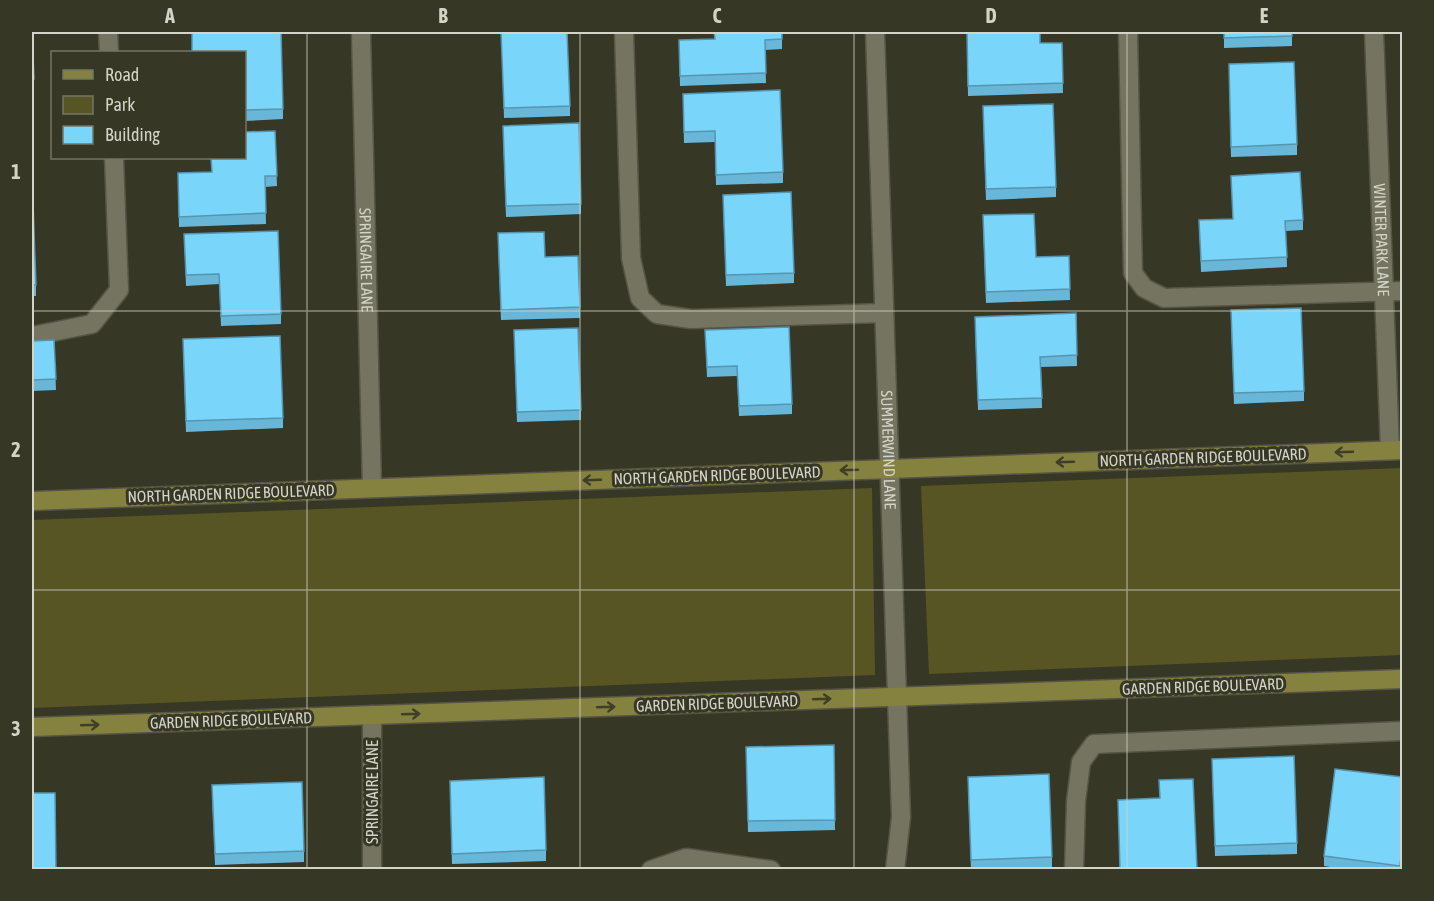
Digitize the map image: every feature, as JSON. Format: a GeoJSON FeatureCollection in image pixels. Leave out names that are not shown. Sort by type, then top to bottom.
{"type":"FeatureCollection","features":[{"type":"Feature","properties":{"kind":"main road","name":"NORTH GARDEN RIDGE BOULEVARD"},"geometry":{"type":"LineString","coordinates":[[32,501],[1396,450]]}},
{"type":"Feature","properties":{"kind":"main road","name":"GARDEN RIDGE BOULEVARD"},"geometry":{"type":"LineString","coordinates":[[32,727],[1402,679]]}},
{"type":"Feature","properties":{"kind":"street"},"geometry":{"type":"LineString","coordinates":[[108,32],[109,51]]}},
{"type":"Feature","properties":{"kind":"street","name":"SPRINGAIRE LANE"},"geometry":{"type":"LineString","coordinates":[[361,32],[372,488]]}},
{"type":"Feature","properties":{"kind":"street"},"geometry":{"type":"LineString","coordinates":[[624,32],[631,258],[640,298],[657,314],[691,319],[883,313]]}},
{"type":"Feature","properties":{"kind":"street","name":"SUMMERWIND LANE"},"geometry":{"type":"LineString","coordinates":[[875,32],[901,817],[895,870]]}},
{"type":"Feature","properties":{"kind":"street"},"geometry":{"type":"LineString","coordinates":[[1128,32],[1133,273],[1144,288],[1164,298],[1402,291]]}},
{"type":"Feature","properties":{"kind":"street","name":"WINTER PARK LANE"},"geometry":{"type":"LineString","coordinates":[[1374,32],[1384,291],[1396,450]]}},
{"type":"Feature","properties":{"kind":"street"},"geometry":{"type":"LineString","coordinates":[[32,336],[92,324],[119,290],[114,159]]}},
{"type":"Feature","properties":{"kind":"street","name":"SPRINGAIRE LANE"},"geometry":{"type":"LineString","coordinates":[[372,716],[372,870]]}},
{"type":"Feature","properties":{"kind":"street"},"geometry":{"type":"LineString","coordinates":[[1074,870],[1076,801],[1081,762],[1094,744],[1402,731]]}},
{"type":"Feature","properties":{"kind":"street"},"geometry":{"type":"LineString","coordinates":[[651,870],[686,858],[771,870]]}},
{"type":"Feature","properties":{"kind":"green space"},"geometry":{"type":"Polygon","coordinates":[[[1402,468],[1402,655],[929,674],[921,486],[1402,468]]]}},
{"type":"Feature","properties":{"kind":"green space"},"geometry":{"type":"Polygon","coordinates":[[[872,488],[875,675],[32,708],[32,520],[872,488]]]}},
{"type":"Feature","properties":{"kind":"building"},"geometry":{"type":"Polygon","coordinates":[[[32,32],[34,79],[32,80],[32,32]]]}},
{"type":"Feature","properties":{"kind":"building"},"geometry":{"type":"Polygon","coordinates":[[[281,32],[283,109],[246,110],[246,51],[192,51],[192,33],[281,32]]]}},
{"type":"Feature","properties":{"kind":"building"},"geometry":{"type":"Polygon","coordinates":[[[501,32],[567,32],[570,106],[504,108],[501,32]]]}},
{"type":"Feature","properties":{"kind":"building"},"geometry":{"type":"Polygon","coordinates":[[[714,32],[782,32],[782,39],[765,40],[766,73],[680,76],[679,40],[715,39],[714,32]]]}},
{"type":"Feature","properties":{"kind":"building"},"geometry":{"type":"Polygon","coordinates":[[[967,32],[1040,32],[1040,43],[1062,43],[1063,83],[968,86],[967,32]]]}},
{"type":"Feature","properties":{"kind":"building"},"geometry":{"type":"Polygon","coordinates":[[[1224,32],[1292,32],[1292,36],[1224,38],[1224,32]]]}},
{"type":"Feature","properties":{"kind":"building"},"geometry":{"type":"Polygon","coordinates":[[[1294,62],[1297,144],[1231,147],[1229,64],[1294,62]]]}},
{"type":"Feature","properties":{"kind":"building"},"geometry":{"type":"Polygon","coordinates":[[[780,90],[783,172],[716,175],[715,131],[684,132],[683,94],[780,90]]]}},
{"type":"Feature","properties":{"kind":"building"},"geometry":{"type":"Polygon","coordinates":[[[1053,104],[1056,187],[986,189],[983,106],[1053,104]]]}},
{"type":"Feature","properties":{"kind":"building"},"geometry":{"type":"Polygon","coordinates":[[[579,123],[581,204],[506,206],[503,126],[579,123]]]}},
{"type":"Feature","properties":{"kind":"building"},"geometry":{"type":"Polygon","coordinates":[[[275,131],[277,176],[265,176],[266,213],[179,217],[178,173],[212,172],[211,159],[246,159],[246,132],[275,131]]]}},
{"type":"Feature","properties":{"kind":"building"},"geometry":{"type":"Polygon","coordinates":[[[1300,172],[1303,220],[1285,221],[1287,257],[1201,261],[1199,220],[1233,219],[1231,176],[1300,172]]]}},
{"type":"Feature","properties":{"kind":"building"},"geometry":{"type":"Polygon","coordinates":[[[791,192],[794,273],[726,275],[723,195],[791,192]]]}},
{"type":"Feature","properties":{"kind":"building"},"geometry":{"type":"Polygon","coordinates":[[[33,204],[36,285],[32,285],[33,204]]]}},
{"type":"Feature","properties":{"kind":"building"},"geometry":{"type":"Polygon","coordinates":[[[1034,214],[1036,257],[1069,256],[1070,289],[986,292],[983,215],[1034,214]]]}},
{"type":"Feature","properties":{"kind":"building"},"geometry":{"type":"Polygon","coordinates":[[[278,231],[281,314],[221,316],[219,274],[186,275],[184,234],[278,231]]]}},
{"type":"Feature","properties":{"kind":"building"},"geometry":{"type":"Polygon","coordinates":[[[544,232],[545,257],[578,256],[580,307],[501,310],[498,233],[544,232]]]}},
{"type":"Feature","properties":{"kind":"building"},"geometry":{"type":"Polygon","coordinates":[[[1301,308],[1304,391],[1234,393],[1231,310],[1301,308]]]}},
{"type":"Feature","properties":{"kind":"building"},"geometry":{"type":"Polygon","coordinates":[[[1076,313],[1077,355],[1040,357],[1042,398],[978,400],[975,317],[1076,313]]]}},
{"type":"Feature","properties":{"kind":"building"},"geometry":{"type":"Polygon","coordinates":[[[789,327],[792,404],[739,406],[737,366],[707,367],[705,330],[789,327]]]}},
{"type":"Feature","properties":{"kind":"building"},"geometry":{"type":"Polygon","coordinates":[[[578,328],[581,410],[517,412],[514,330],[578,328]]]}},
{"type":"Feature","properties":{"kind":"building"},"geometry":{"type":"Polygon","coordinates":[[[280,336],[283,418],[186,421],[183,339],[280,336]]]}},
{"type":"Feature","properties":{"kind":"building"},"geometry":{"type":"Polygon","coordinates":[[[54,340],[56,379],[32,380],[32,341],[54,340]]]}},
{"type":"Feature","properties":{"kind":"building"},"geometry":{"type":"Polygon","coordinates":[[[834,745],[835,820],[748,821],[746,747],[834,745]]]}},
{"type":"Feature","properties":{"kind":"building"},"geometry":{"type":"Polygon","coordinates":[[[1294,756],[1297,843],[1215,846],[1212,759],[1294,756]]]}},
{"type":"Feature","properties":{"kind":"building"},"geometry":{"type":"Polygon","coordinates":[[[1335,769],[1402,777],[1400,866],[1324,856],[1335,769]]]}},
{"type":"Feature","properties":{"kind":"building"},"geometry":{"type":"Polygon","coordinates":[[[1049,774],[1052,857],[971,860],[968,777],[1049,774]]]}},
{"type":"Feature","properties":{"kind":"building"},"geometry":{"type":"Polygon","coordinates":[[[544,777],[546,850],[452,854],[450,781],[544,777]]]}},
{"type":"Feature","properties":{"kind":"building"},"geometry":{"type":"Polygon","coordinates":[[[1193,779],[1197,869],[1120,870],[1118,800],[1160,798],[1159,780],[1193,779]]]}},
{"type":"Feature","properties":{"kind":"building"},"geometry":{"type":"Polygon","coordinates":[[[302,782],[304,851],[215,854],[212,785],[302,782]]]}},
{"type":"Feature","properties":{"kind":"building"},"geometry":{"type":"Polygon","coordinates":[[[32,793],[55,793],[56,870],[32,870],[32,793]]]}}]}
